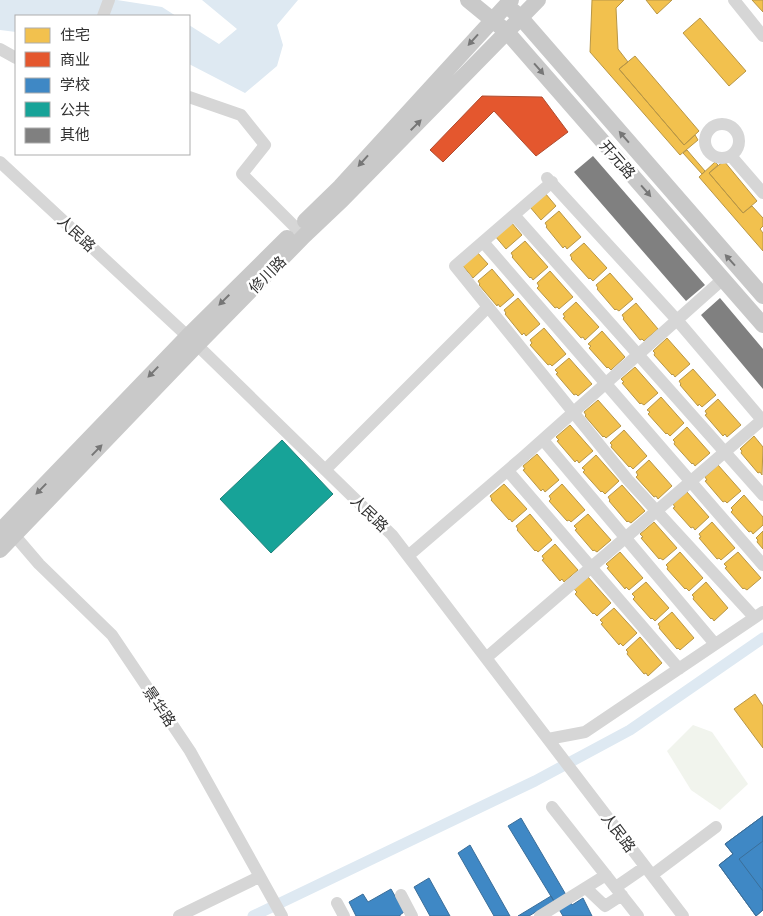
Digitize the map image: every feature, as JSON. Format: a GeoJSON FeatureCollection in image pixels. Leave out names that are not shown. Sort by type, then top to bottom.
{"type":"FeatureCollection","features":[{"type":"Feature","properties":{"kind":"main road","name":"开元路"},"geometry":{"type":"LineString","coordinates":[[468,0],[507,32],[763,324]]}},
{"type":"Feature","properties":{"kind":"main road","name":"修川路"},"geometry":{"type":"LineString","coordinates":[[300,233],[342,200],[538,0]]}},
{"type":"Feature","properties":{"kind":"main road","name":"开元路"},"geometry":{"type":"LineString","coordinates":[[506,2],[763,296]]}},
{"type":"Feature","properties":{"kind":"main road","name":"修川路"},"geometry":{"type":"LineString","coordinates":[[0,550],[4,530],[300,233],[506,2]]}},
{"type":"Feature","properties":{"kind":"street"},"geometry":{"type":"LineString","coordinates":[[103,15],[109,0]]}},
{"type":"Feature","properties":{"kind":"street"},"geometry":{"type":"LineString","coordinates":[[734,0],[763,36]]}},
{"type":"Feature","properties":{"kind":"street"},"geometry":{"type":"LineString","coordinates":[[0,49],[15,57]]}},
{"type":"Feature","properties":{"kind":"street"},"geometry":{"type":"LineString","coordinates":[[190,96],[241,115],[265,145],[242,174],[300,233]]}},
{"type":"Feature","properties":{"kind":"street"},"geometry":{"type":"LineString","coordinates":[[731,156],[763,194]]}},
{"type":"Feature","properties":{"kind":"street","name":"人民路"},"geometry":{"type":"LineString","coordinates":[[0,162],[192,341],[392,535],[683,916]]}},
{"type":"Feature","properties":{"kind":"street"},"geometry":{"type":"LineString","coordinates":[[486,658],[625,538],[656,511],[690,481],[763,420],[677,320],[549,179],[514,215],[455,266],[628,480],[656,511],[759,614],[585,732],[550,742]]}},
{"type":"Feature","properties":{"kind":"street"},"geometry":{"type":"LineString","coordinates":[[514,215],[763,495]]}},
{"type":"Feature","properties":{"kind":"street"},"geometry":{"type":"LineString","coordinates":[[483,242],[763,565]]}},
{"type":"Feature","properties":{"kind":"street"},"geometry":{"type":"LineString","coordinates":[[408,556],[508,471],[724,280]]}},
{"type":"Feature","properties":{"kind":"street"},"geometry":{"type":"LineString","coordinates":[[325,470],[488,307]]}},
{"type":"Feature","properties":{"kind":"street"},"geometry":{"type":"LineString","coordinates":[[543,440],[716,644]]}},
{"type":"Feature","properties":{"kind":"street"},"geometry":{"type":"LineString","coordinates":[[508,471],[679,668]]}},
{"type":"Feature","properties":{"kind":"street","name":"景华路"},"geometry":{"type":"LineString","coordinates":[[4,530],[112,635],[190,751],[282,916]]}},
{"type":"Feature","properties":{"kind":"street"},"geometry":{"type":"LineString","coordinates":[[552,807],[638,916]]}},
{"type":"Feature","properties":{"kind":"street"},"geometry":{"type":"LineString","coordinates":[[586,888],[606,906],[619,891],[716,827]]}},
{"type":"Feature","properties":{"kind":"street"},"geometry":{"type":"LineString","coordinates":[[540,916],[606,875]]}},
{"type":"Feature","properties":{"kind":"street"},"geometry":{"type":"LineString","coordinates":[[179,916],[259,877]]}},
{"type":"Feature","properties":{"kind":"street"},"geometry":{"type":"LineString","coordinates":[[401,895],[412,916]]}},
{"type":"Feature","properties":{"kind":"street"},"geometry":{"type":"LineString","coordinates":[[337,903],[344,916]]}},
{"type":"Feature","properties":{"kind":"shaded area"},"geometry":{"type":"Polygon","coordinates":[[[0,0],[117,0],[162,7],[174,15],[15,15],[15,32],[0,30],[0,0]]]}},
{"type":"Feature","properties":{"kind":"shaded area"},"geometry":{"type":"Polygon","coordinates":[[[202,0],[298,0],[277,25],[283,45],[277,66],[245,93],[190,65],[190,26],[219,44],[237,29],[202,0]]]}},
{"type":"Feature","properties":{"kind":"shaded area"},"geometry":{"type":"Polygon","coordinates":[[[693,725],[712,732],[748,784],[720,810],[691,790],[667,751],[693,725]]]}},
{"type":"Feature","properties":{"kind":"building: 住宅"},"geometry":{"type":"Polygon","coordinates":[[[592,0],[624,0],[616,8],[618,49],[628,62],[619,69],[684,145],[695,135],[698,140],[680,155],[590,52],[592,0]]]}},
{"type":"Feature","properties":{"kind":"building: 住宅"},"geometry":{"type":"Polygon","coordinates":[[[646,0],[672,0],[657,14],[646,0]]]}},
{"type":"Feature","properties":{"kind":"building: 住宅"},"geometry":{"type":"Polygon","coordinates":[[[752,0],[763,0],[763,12],[752,0]]]}},
{"type":"Feature","properties":{"kind":"building: 住宅"},"geometry":{"type":"Polygon","coordinates":[[[700,18],[746,71],[729,86],[683,33],[700,18]]]}},
{"type":"Feature","properties":{"kind":"building: 住宅"},"geometry":{"type":"Polygon","coordinates":[[[635,56],[699,131],[684,145],[619,69],[635,56]]]}},
{"type":"Feature","properties":{"kind":"building: 住宅"},"geometry":{"type":"Polygon","coordinates":[[[687,150],[705,171],[702,174],[683,153],[687,150]]]}},
{"type":"Feature","properties":{"kind":"building: 住宅"},"geometry":{"type":"Polygon","coordinates":[[[724,161],[757,201],[743,213],[709,173],[724,161]]]}},
{"type":"Feature","properties":{"kind":"building: 住宅"},"geometry":{"type":"Polygon","coordinates":[[[715,162],[718,165],[709,173],[743,213],[752,206],[763,218],[763,226],[760,229],[763,233],[763,251],[699,177],[715,162]]]}},
{"type":"Feature","properties":{"kind":"building: 住宅"},"geometry":{"type":"Polygon","coordinates":[[[545,193],[556,206],[541,220],[530,207],[545,193]]]}},
{"type":"Feature","properties":{"kind":"building: 住宅"},"geometry":{"type":"Polygon","coordinates":[[[559,211],[581,237],[567,249],[565,246],[563,248],[546,227],[545,223],[559,211]]]}},
{"type":"Feature","properties":{"kind":"building: 住宅"},"geometry":{"type":"Polygon","coordinates":[[[511,222],[522,235],[506,249],[495,236],[511,222]]]}},
{"type":"Feature","properties":{"kind":"building: 住宅"},"geometry":{"type":"Polygon","coordinates":[[[525,241],[548,267],[533,280],[512,257],[511,253],[525,241]]]}},
{"type":"Feature","properties":{"kind":"building: 住宅"},"geometry":{"type":"Polygon","coordinates":[[[584,243],[607,268],[593,281],[571,259],[570,255],[584,243]]]}},
{"type":"Feature","properties":{"kind":"building: 住宅"},"geometry":{"type":"Polygon","coordinates":[[[477,252],[488,264],[473,278],[462,265],[477,252]]]}},
{"type":"Feature","properties":{"kind":"building: 住宅"},"geometry":{"type":"Polygon","coordinates":[[[492,269],[514,295],[500,307],[479,285],[478,281],[492,269]]]}},
{"type":"Feature","properties":{"kind":"building: 住宅"},"geometry":{"type":"Polygon","coordinates":[[[550,271],[573,297],[559,309],[555,308],[537,288],[539,286],[537,283],[550,271]]]}},
{"type":"Feature","properties":{"kind":"building: 住宅"},"geometry":{"type":"Polygon","coordinates":[[[610,273],[633,299],[619,311],[615,310],[597,289],[596,285],[610,273]]]}},
{"type":"Feature","properties":{"kind":"building: 住宅"},"geometry":{"type":"Polygon","coordinates":[[[518,298],[540,324],[526,336],[524,333],[522,335],[505,314],[504,310],[518,298]]]}},
{"type":"Feature","properties":{"kind":"building: 住宅"},"geometry":{"type":"Polygon","coordinates":[[[576,302],[599,327],[585,340],[563,318],[565,317],[563,314],[576,302]]]}},
{"type":"Feature","properties":{"kind":"building: 住宅"},"geometry":{"type":"Polygon","coordinates":[[[636,303],[658,329],[644,341],[640,340],[623,319],[622,315],[636,303]]]}},
{"type":"Feature","properties":{"kind":"building: 住宅"},"geometry":{"type":"Polygon","coordinates":[[[544,328],[566,354],[552,366],[548,365],[530,345],[532,343],[530,340],[544,328]]]}},
{"type":"Feature","properties":{"kind":"building: 住宅"},"geometry":{"type":"Polygon","coordinates":[[[602,331],[625,357],[611,370],[589,348],[591,346],[588,344],[602,331]]]}},
{"type":"Feature","properties":{"kind":"building: 住宅"},"geometry":{"type":"Polygon","coordinates":[[[667,338],[690,364],[675,377],[654,355],[653,351],[667,338]]]}},
{"type":"Feature","properties":{"kind":"building: 住宅"},"geometry":{"type":"Polygon","coordinates":[[[569,358],[592,384],[578,396],[574,395],[556,374],[558,373],[555,370],[569,358]]]}},
{"type":"Feature","properties":{"kind":"building: 住宅"},"geometry":{"type":"Polygon","coordinates":[[[635,367],[658,393],[644,405],[640,404],[622,383],[624,382],[621,379],[635,367]]]}},
{"type":"Feature","properties":{"kind":"building: 住宅"},"geometry":{"type":"Polygon","coordinates":[[[693,369],[716,395],[702,407],[699,404],[698,406],[680,385],[679,381],[693,369]]]}},
{"type":"Feature","properties":{"kind":"building: 住宅"},"geometry":{"type":"Polygon","coordinates":[[[661,397],[684,423],[670,436],[648,414],[650,412],[647,410],[661,397]]]}},
{"type":"Feature","properties":{"kind":"building: 住宅"},"geometry":{"type":"Polygon","coordinates":[[[718,399],[741,425],[727,437],[725,434],[723,436],[705,415],[707,414],[705,411],[718,399]]]}},
{"type":"Feature","properties":{"kind":"building: 住宅"},"geometry":{"type":"Polygon","coordinates":[[[598,400],[621,426],[606,438],[585,416],[584,412],[598,400]]]}},
{"type":"Feature","properties":{"kind":"building: 住宅"},"geometry":{"type":"Polygon","coordinates":[[[570,425],[593,451],[579,463],[577,460],[575,462],[557,441],[559,440],[556,437],[570,425]]]}},
{"type":"Feature","properties":{"kind":"building: 住宅"},"geometry":{"type":"Polygon","coordinates":[[[687,427],[710,453],[695,466],[674,444],[673,440],[687,427]]]}},
{"type":"Feature","properties":{"kind":"building: 住宅"},"geometry":{"type":"Polygon","coordinates":[[[624,430],[647,456],[633,469],[611,447],[610,443],[624,430]]]}},
{"type":"Feature","properties":{"kind":"building: 住宅"},"geometry":{"type":"Polygon","coordinates":[[[754,436],[763,447],[762,475],[760,472],[758,473],[741,453],[740,449],[754,436]]]}},
{"type":"Feature","properties":{"kind":"building: 住宅"},"geometry":{"type":"Polygon","coordinates":[[[537,454],[559,480],[545,492],[543,489],[541,491],[523,470],[525,469],[523,466],[537,454]]]}},
{"type":"Feature","properties":{"kind":"building: 住宅"},"geometry":{"type":"Polygon","coordinates":[[[596,455],[619,481],[605,494],[583,472],[585,470],[582,468],[596,455]]]}},
{"type":"Feature","properties":{"kind":"building: 住宅"},"geometry":{"type":"Polygon","coordinates":[[[649,460],[672,486],[658,499],[636,477],[638,475],[636,472],[649,460]]]}},
{"type":"Feature","properties":{"kind":"building: 住宅"},"geometry":{"type":"Polygon","coordinates":[[[718,465],[741,491],[727,503],[723,502],[705,481],[707,480],[705,477],[718,465]]]}},
{"type":"Feature","properties":{"kind":"building: 住宅"},"geometry":{"type":"Polygon","coordinates":[[[504,484],[527,509],[512,522],[491,500],[490,496],[504,484]]]}},
{"type":"Feature","properties":{"kind":"building: 住宅"},"geometry":{"type":"Polygon","coordinates":[[[562,484],[585,510],[571,522],[567,521],[549,501],[551,499],[549,496],[562,484]]]}},
{"type":"Feature","properties":{"kind":"building: 住宅"},"geometry":{"type":"Polygon","coordinates":[[[622,485],[645,511],[631,523],[627,522],[609,501],[608,497],[622,485]]]}},
{"type":"Feature","properties":{"kind":"building: 住宅"},"geometry":{"type":"Polygon","coordinates":[[[687,492],[709,517],[695,530],[673,508],[675,507],[673,504],[687,492]]]}},
{"type":"Feature","properties":{"kind":"building: 住宅"},"geometry":{"type":"Polygon","coordinates":[[[744,495],[763,517],[763,525],[753,534],[731,512],[733,510],[731,508],[744,495]]]}},
{"type":"Feature","properties":{"kind":"building: 住宅"},"geometry":{"type":"Polygon","coordinates":[[[530,514],[552,540],[538,552],[517,530],[516,526],[530,514]]]}},
{"type":"Feature","properties":{"kind":"building: 住宅"},"geometry":{"type":"Polygon","coordinates":[[[588,514],[611,540],[597,552],[593,551],[575,530],[577,529],[574,526],[588,514]]]}},
{"type":"Feature","properties":{"kind":"building: 住宅"},"geometry":{"type":"Polygon","coordinates":[[[654,522],[677,548],[663,560],[659,559],[641,538],[643,537],[640,534],[654,522]]]}},
{"type":"Feature","properties":{"kind":"building: 住宅"},"geometry":{"type":"Polygon","coordinates":[[[712,522],[735,548],[721,560],[717,559],[699,538],[701,537],[699,534],[712,522]]]}},
{"type":"Feature","properties":{"kind":"building: 住宅"},"geometry":{"type":"Polygon","coordinates":[[[763,531],[763,549],[756,538],[763,531]]]}},
{"type":"Feature","properties":{"kind":"building: 住宅"},"geometry":{"type":"Polygon","coordinates":[[[555,544],[578,570],[564,582],[562,579],[560,581],[542,560],[544,559],[542,556],[555,544]]]}},
{"type":"Feature","properties":{"kind":"building: 住宅"},"geometry":{"type":"Polygon","coordinates":[[[620,552],[643,578],[629,590],[626,587],[625,589],[607,568],[609,567],[606,564],[620,552]]]}},
{"type":"Feature","properties":{"kind":"building: 住宅"},"geometry":{"type":"Polygon","coordinates":[[[680,552],[703,578],[689,591],[667,569],[666,565],[680,552]]]}},
{"type":"Feature","properties":{"kind":"building: 住宅"},"geometry":{"type":"Polygon","coordinates":[[[738,552],[761,578],[747,590],[743,589],[725,568],[727,567],[724,564],[738,552]]]}},
{"type":"Feature","properties":{"kind":"building: 住宅"},"geometry":{"type":"Polygon","coordinates":[[[588,577],[611,603],[597,616],[575,594],[577,592],[574,589],[588,577]]]}},
{"type":"Feature","properties":{"kind":"building: 住宅"},"geometry":{"type":"Polygon","coordinates":[[[646,582],[669,608],[655,621],[633,599],[635,597],[632,594],[646,582]]]}},
{"type":"Feature","properties":{"kind":"building: 住宅"},"geometry":{"type":"Polygon","coordinates":[[[706,582],[728,608],[714,621],[693,599],[692,595],[706,582]]]}},
{"type":"Feature","properties":{"kind":"building: 住宅"},"geometry":{"type":"Polygon","coordinates":[[[614,608],[637,633],[623,646],[620,643],[619,645],[601,624],[603,623],[600,620],[614,608]]]}},
{"type":"Feature","properties":{"kind":"building: 住宅"},"geometry":{"type":"Polygon","coordinates":[[[672,612],[694,638],[680,650],[659,628],[658,624],[672,612]]]}},
{"type":"Feature","properties":{"kind":"building: 住宅"},"geometry":{"type":"Polygon","coordinates":[[[640,637],[662,663],[648,676],[646,673],[644,674],[627,654],[626,650],[640,637]]]}},
{"type":"Feature","properties":{"kind":"building: 住宅"},"geometry":{"type":"Polygon","coordinates":[[[755,694],[763,706],[763,748],[734,709],[755,694]]]}},
{"type":"Feature","properties":{"kind":"building: 商业"},"geometry":{"type":"Polygon","coordinates":[[[482,96],[542,97],[568,132],[536,156],[494,111],[443,162],[430,150],[482,96]]]}},
{"type":"Feature","properties":{"kind":"building: 学校"},"geometry":{"type":"Polygon","coordinates":[[[763,816],[763,841],[739,859],[763,891],[763,910],[756,916],[719,865],[733,854],[725,844],[763,816]]]}},
{"type":"Feature","properties":{"kind":"building: 学校"},"geometry":{"type":"Polygon","coordinates":[[[763,816],[763,910],[756,916],[719,865],[733,854],[725,844],[763,816]]]}},
{"type":"Feature","properties":{"kind":"building: 学校"},"geometry":{"type":"Polygon","coordinates":[[[521,818],[572,905],[583,898],[592,916],[563,916],[508,826],[521,818]]]}},
{"type":"Feature","properties":{"kind":"building: 学校"},"geometry":{"type":"Polygon","coordinates":[[[470,845],[510,916],[494,916],[458,853],[470,845]]]}},
{"type":"Feature","properties":{"kind":"building: 学校"},"geometry":{"type":"Polygon","coordinates":[[[429,878],[450,916],[430,916],[414,887],[429,878]]]}},
{"type":"Feature","properties":{"kind":"building: 学校"},"geometry":{"type":"Polygon","coordinates":[[[391,889],[404,912],[400,916],[356,916],[349,902],[363,894],[368,902],[391,889]]]}},
{"type":"Feature","properties":{"kind":"building: 学校"},"geometry":{"type":"Polygon","coordinates":[[[551,896],[554,901],[529,916],[518,916],[551,896]]]}},
{"type":"Feature","properties":{"kind":"building: 公共"},"geometry":{"type":"Polygon","coordinates":[[[282,440],[333,494],[271,553],[220,499],[282,440]]]}},
{"type":"Feature","properties":{"kind":"building: 其他"},"geometry":{"type":"Polygon","coordinates":[[[593,156],[705,285],[686,301],[574,172],[593,156]]]}},
{"type":"Feature","properties":{"kind":"building: 其他"},"geometry":{"type":"Polygon","coordinates":[[[720,298],[763,349],[763,389],[701,315],[720,298]]]}},
{"type":"Feature","properties":{"kind":"waterway"},"geometry":{"type":"LineString","coordinates":[[253,916],[535,781],[630,730],[763,638]]}}]}
